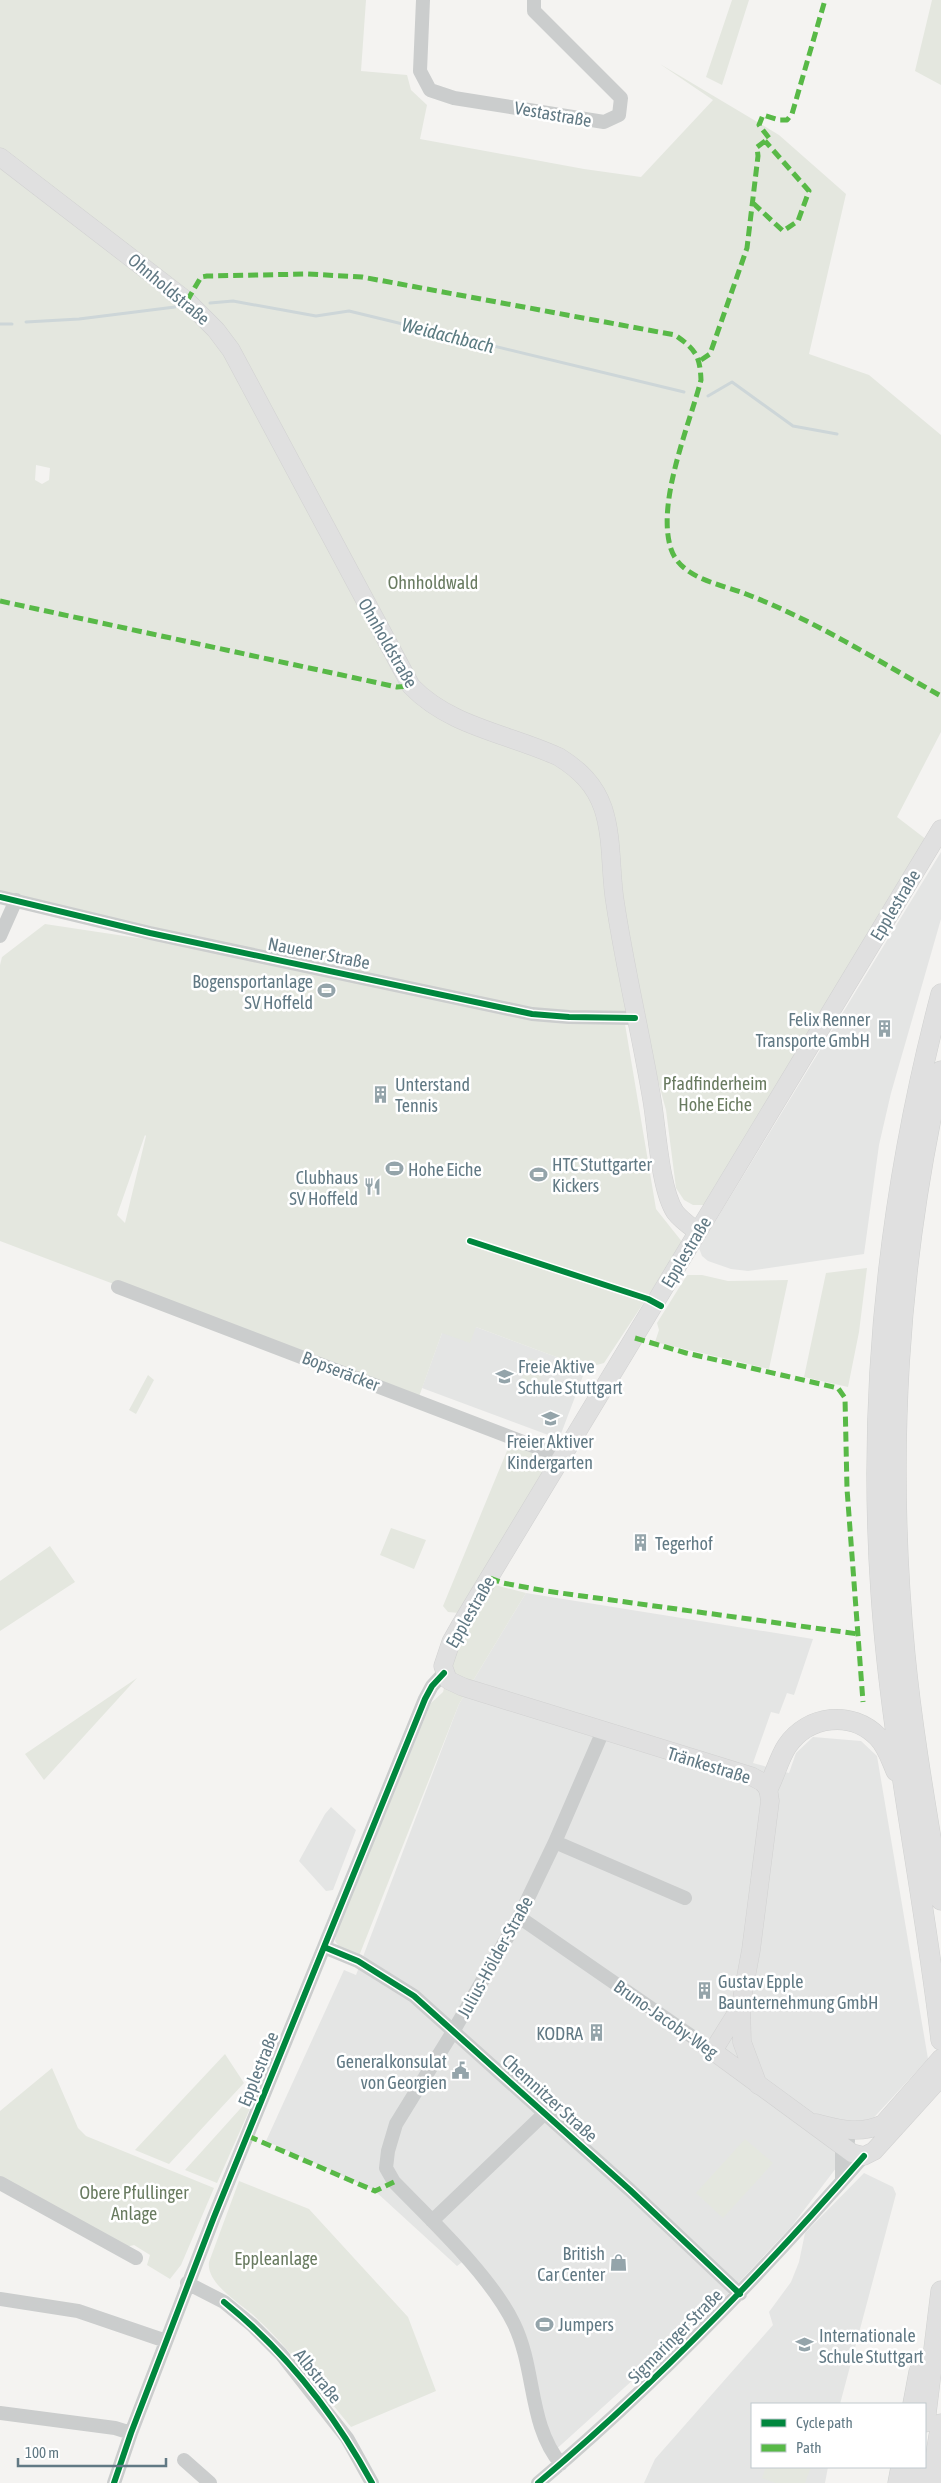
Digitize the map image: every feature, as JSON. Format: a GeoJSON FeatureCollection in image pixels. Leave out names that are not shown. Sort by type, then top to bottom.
{"type":"FeatureCollection","features":[{"type":"Feature","properties":{"kind":"highway"},"geometry":{"type":"LineString","coordinates":[[941,994],[904,1156],[887,1270],[879,1366],[876,1457],[881,1593],[887,1657],[915,1792],[941,1900]]}},
{"type":"Feature","properties":{"kind":"highway"},"geometry":{"type":"LineString","coordinates":[[941,1071],[922,1158],[906,1271],[898,1369],[896,1434],[900,1589],[912,1710],[915,1792],[941,2040]]}},
{"type":"Feature","properties":{"kind":"highway"},"geometry":{"type":"LineString","coordinates":[[768,1788],[787,1746],[798,1734],[814,1724],[830,1718],[845,1719],[859,1724],[879,1738],[915,1792],[941,1841]]}},
{"type":"Feature","properties":{"kind":"highway"},"geometry":{"type":"LineString","coordinates":[[919,2398],[922,2358],[941,2291]]}},
{"type":"Feature","properties":{"kind":"highway"},"geometry":{"type":"LineString","coordinates":[[932,2483],[941,2424]]}},
{"type":"Feature","properties":{"kind":"highway"},"geometry":{"type":"LineString","coordinates":[[898,2483],[901,2468]]}},
{"type":"Feature","properties":{"kind":"highway"},"geometry":{"type":"LineString","coordinates":[[915,2483],[918,2468]]}},
{"type":"Feature","properties":{"kind":"main road","name":"Ohnholdstraße"},"geometry":{"type":"LineString","coordinates":[[0,157],[187,300],[216,330],[231,350],[400,669],[421,696],[450,715],[559,757],[572,765],[591,784],[603,809],[607,826],[613,892],[668,1194],[676,1212],[698,1232]]}},
{"type":"Feature","properties":{"kind":"main road","name":"Epplestraße"},"geometry":{"type":"LineString","coordinates":[[444,1673],[443,1666],[451,1642],[941,829]]}},
{"type":"Feature","properties":{"kind":"main road","name":"Tränkestraße"},"geometry":{"type":"LineString","coordinates":[[444,1673],[448,1680],[462,1687],[603,1732],[751,1776],[768,1788],[770,1801],[752,1950],[741,2004],[742,2042],[758,2085]]}},
{"type":"Feature","properties":{"kind":"main road","name":"Tränkestraße"},"geometry":{"type":"LineString","coordinates":[[713,2051],[733,2021],[741,2004]]}},
{"type":"Feature","properties":{"kind":"main road","name":"Bruno-Jacoby-Weg"},"geometry":{"type":"LineString","coordinates":[[713,2051],[758,2085],[813,2122],[844,2148],[864,2156]]}},
{"type":"Feature","properties":{"kind":"main road"},"geometry":{"type":"LineString","coordinates":[[857,2131],[870,2130],[886,2120],[941,2058]]}},
{"type":"Feature","properties":{"kind":"main road","name":"Sigmaringer Straße"},"geometry":{"type":"LineString","coordinates":[[864,2156],[874,2151],[887,2139],[941,2077]]}},
{"type":"Feature","properties":{"kind":"main road","name":"Bruno-Jacoby-Weg"},"geometry":{"type":"LineString","coordinates":[[813,2122],[857,2131]]}},
{"type":"Feature","properties":{"kind":"street","name":"Vestastraße"},"geometry":{"type":"LineString","coordinates":[[423,0],[420,71],[430,90],[454,98],[604,122],[619,115],[621,98],[534,12],[534,0]]}},
{"type":"Feature","properties":{"kind":"street","name":"Nauener Straße"},"geometry":{"type":"LineString","coordinates":[[0,897],[160,935],[532,1014],[635,1018]]}},
{"type":"Feature","properties":{"kind":"street"},"geometry":{"type":"LineString","coordinates":[[0,936],[21,902]]}},
{"type":"Feature","properties":{"kind":"street","name":"Bopseräcker"},"geometry":{"type":"LineString","coordinates":[[118,1288],[562,1457]]}},
{"type":"Feature","properties":{"kind":"street","name":"Epplestraße"},"geometry":{"type":"LineString","coordinates":[[114,2483],[131,2432],[188,2283],[425,1699],[432,1686],[444,1673]]}},
{"type":"Feature","properties":{"kind":"street","name":"Julius-Hölder-Straße"},"geometry":{"type":"LineString","coordinates":[[561,2464],[544,2438],[529,2364],[515,2325],[503,2304],[486,2282],[394,2182],[386,2168],[396,2124],[454,2030],[519,1917],[555,1842],[603,1732]]}},
{"type":"Feature","properties":{"kind":"street"},"geometry":{"type":"LineString","coordinates":[[555,1842],[685,1898]]}},
{"type":"Feature","properties":{"kind":"street","name":"Bruno-Jacoby-Weg"},"geometry":{"type":"LineString","coordinates":[[519,1917],[713,2051]]}},
{"type":"Feature","properties":{"kind":"street","name":"Chemnitzer Straße"},"geometry":{"type":"LineString","coordinates":[[324,1947],[358,1961],[389,1978],[454,2030],[740,2294]]}},
{"type":"Feature","properties":{"kind":"street"},"geometry":{"type":"LineString","coordinates":[[432,2222],[545,2113]]}},
{"type":"Feature","properties":{"kind":"street"},"geometry":{"type":"LineString","coordinates":[[842,2180],[844,2148],[857,2131]]}},
{"type":"Feature","properties":{"kind":"street","name":"Sigmaringer Straße"},"geometry":{"type":"LineString","coordinates":[[538,2483],[631,2400],[740,2294],[864,2156]]}},
{"type":"Feature","properties":{"kind":"street"},"geometry":{"type":"LineString","coordinates":[[0,2183],[136,2258]]}},
{"type":"Feature","properties":{"kind":"street","name":"Albstraße"},"geometry":{"type":"LineString","coordinates":[[188,2283],[199,2287],[224,2302],[252,2325],[281,2354],[347,2438],[372,2483]]}},
{"type":"Feature","properties":{"kind":"street"},"geometry":{"type":"LineString","coordinates":[[0,2299],[78,2312],[166,2341]]}},
{"type":"Feature","properties":{"kind":"street"},"geometry":{"type":"LineString","coordinates":[[0,2413],[115,2428],[131,2432]]}},
{"type":"Feature","properties":{"kind":"street"},"geometry":{"type":"LineString","coordinates":[[184,2460],[210,2483]]}},
{"type":"Feature","properties":{"kind":"shaded area"},"geometry":{"type":"Polygon","coordinates":[[[941,852],[941,919],[891,1093],[879,1145],[864,1254],[748,1271],[731,1269],[708,1261],[702,1256],[699,1248],[941,852]]]}},
{"type":"Feature","properties":{"kind":"shaded area","name":"Freie Aktive Schule Stuttgart"},"geometry":{"type":"Polygon","coordinates":[[[476,1327],[586,1368],[559,1439],[422,1388],[442,1333],[476,1327]]]}},
{"type":"Feature","properties":{"kind":"shaded area"},"geometry":{"type":"Polygon","coordinates":[[[526,1593],[813,1639],[794,1695],[787,1693],[779,1714],[771,1712],[753,1763],[789,1773],[796,1753],[813,1737],[861,1741],[877,1756],[928,2059],[866,2126],[853,2126],[843,2159],[791,2227],[727,2295],[552,2453],[515,2325],[466,2259],[457,2266],[375,2191],[266,2141],[344,1970],[356,1975],[459,1704],[526,1593]]]}},
{"type":"Feature","properties":{"kind":"shaded area"},"geometry":{"type":"Polygon","coordinates":[[[331,1807],[356,1830],[333,1890],[326,1891],[299,1861],[325,1814],[331,1807]]]}},
{"type":"Feature","properties":{"kind":"shaded area","name":"Internationale Schule Stuttgart"},"geometry":{"type":"Polygon","coordinates":[[[864,2173],[893,2187],[896,2194],[840,2403],[751,2403],[751,2468],[828,2468],[825,2483],[644,2483],[655,2459],[773,2325],[769,2312],[791,2282],[799,2262],[805,2233],[864,2173]]]}},
{"type":"Feature","properties":{"kind":"green space","name":"Ohnholdwald"},"geometry":{"type":"Polygon","coordinates":[[[0,0],[366,0],[361,71],[407,75],[411,90],[427,105],[420,139],[584,169],[641,177],[713,100],[660,64],[779,135],[846,194],[809,354],[869,375],[941,435],[941,732],[897,817],[927,840],[705,1205],[693,1205],[684,1200],[676,1188],[666,1110],[640,1015],[625,1024],[656,1209],[683,1243],[604,1363],[586,1368],[476,1327],[470,1343],[442,1333],[416,1405],[111,1283],[0,1241],[0,965],[2,957],[45,924],[191,946],[0,894],[0,0]],[[36,465],[35,480],[42,484],[49,480],[50,468],[36,465]],[[146,1136],[117,1215],[125,1223],[146,1136]]]}},
{"type":"Feature","properties":{"kind":"green space"},"geometry":{"type":"Polygon","coordinates":[[[732,0],[749,0],[722,85],[706,77],[732,0]]]}},
{"type":"Feature","properties":{"kind":"green space"},"geometry":{"type":"Polygon","coordinates":[[[932,0],[941,0],[941,85],[915,71],[932,0]]]}},
{"type":"Feature","properties":{"kind":"green space"},"geometry":{"type":"Polygon","coordinates":[[[867,1268],[859,1332],[848,1387],[804,1377],[826,1273],[867,1268]]]}},
{"type":"Feature","properties":{"kind":"green space"},"geometry":{"type":"Polygon","coordinates":[[[687,1275],[702,1275],[728,1281],[788,1280],[769,1369],[655,1342],[659,1330],[657,1323],[687,1275]]]}},
{"type":"Feature","properties":{"kind":"green space"},"geometry":{"type":"Polygon","coordinates":[[[529,1358],[546,1364],[535,1393],[519,1387],[529,1358]]]}},
{"type":"Feature","properties":{"kind":"green space"},"geometry":{"type":"Polygon","coordinates":[[[148,1375],[154,1380],[136,1414],[129,1410],[148,1375]]]}},
{"type":"Feature","properties":{"kind":"green space"},"geometry":{"type":"Polygon","coordinates":[[[511,1441],[542,1453],[545,1464],[543,1476],[459,1613],[448,1612],[443,1606],[511,1441]]]}},
{"type":"Feature","properties":{"kind":"green space"},"geometry":{"type":"Polygon","coordinates":[[[391,1528],[426,1540],[414,1569],[380,1555],[391,1528]]]}},
{"type":"Feature","properties":{"kind":"green space"},"geometry":{"type":"Polygon","coordinates":[[[50,1546],[75,1582],[0,1631],[0,1581],[50,1546]]]}},
{"type":"Feature","properties":{"kind":"green space"},"geometry":{"type":"Polygon","coordinates":[[[491,1584],[526,1593],[459,1704],[359,1956],[340,1948],[335,1941],[337,1931],[431,1703],[443,1692],[454,1649],[491,1584]]]}},
{"type":"Feature","properties":{"kind":"green space"},"geometry":{"type":"Polygon","coordinates":[[[137,1678],[44,1780],[25,1754],[137,1678]]]}},
{"type":"Feature","properties":{"kind":"green space"},"geometry":{"type":"Polygon","coordinates":[[[225,2054],[244,2083],[169,2164],[135,2150],[225,2054]]]}},
{"type":"Feature","properties":{"kind":"green space","name":"Obere Pfullinger Anlage"},"geometry":{"type":"Polygon","coordinates":[[[52,2068],[78,2128],[86,2136],[214,2188],[181,2265],[170,2279],[147,2265],[150,2255],[134,2245],[126,2247],[0,2176],[0,2111],[52,2068]]]}},
{"type":"Feature","properties":{"kind":"green space"},"geometry":{"type":"Polygon","coordinates":[[[249,2099],[252,2104],[217,2183],[185,2170],[249,2099]]]}},
{"type":"Feature","properties":{"kind":"green space"},"geometry":{"type":"Polygon","coordinates":[[[745,2139],[773,2163],[723,2218],[696,2193],[745,2139]]]}},
{"type":"Feature","properties":{"kind":"green space","name":"Eppleanlage"},"geometry":{"type":"Polygon","coordinates":[[[239,2181],[309,2209],[408,2317],[436,2391],[351,2427],[279,2340],[252,2314],[231,2298],[212,2277],[209,2270],[209,2262],[239,2181]]]}},
{"type":"Feature","properties":{"kind":"green space"},"geometry":{"type":"Polygon","coordinates":[[[766,2468],[811,2468],[805,2483],[776,2483],[762,2478],[766,2468]]]}},
{"type":"Feature","properties":{"kind":"waterway","name":"Weidachbach"},"geometry":{"type":"LineString","coordinates":[[210,303],[233,301],[316,316],[349,311],[684,392]]}},
{"type":"Feature","properties":{"kind":"waterway","name":"Weidachbach"},"geometry":{"type":"LineString","coordinates":[[26,322],[79,319],[175,307]]}},
{"type":"Feature","properties":{"kind":"waterway","name":"Weidachbach"},"geometry":{"type":"LineString","coordinates":[[0,324],[12,324]]}},
{"type":"Feature","properties":{"kind":"waterway","name":"Weidachbach"},"geometry":{"type":"LineString","coordinates":[[708,396],[732,382],[793,426],[837,434]]}},
{"type":"Feature","properties":{"kind":"marked path"},"geometry":{"type":"LineString","coordinates":[[701,360],[710,354],[747,248],[758,156],[757,147],[769,138],[759,125],[763,115],[779,120],[787,120],[792,114],[825,0]]}},
{"type":"Feature","properties":{"kind":"marked path"},"geometry":{"type":"LineString","coordinates":[[753,203],[783,231],[798,221],[809,191],[765,141]]}},
{"type":"Feature","properties":{"kind":"marked path"},"geometry":{"type":"LineString","coordinates":[[187,301],[201,277],[207,276],[308,274],[362,277],[675,335],[687,344],[698,358],[701,380],[682,442],[671,487],[667,530],[671,549],[676,559],[693,574],[771,604],[796,616],[941,696]]}},
{"type":"Feature","properties":{"kind":"marked path"},"geometry":{"type":"LineString","coordinates":[[0,601],[397,687],[411,686]]}},
{"type":"Feature","properties":{"kind":"marked path"},"geometry":{"type":"LineString","coordinates":[[635,1338],[686,1353],[838,1388],[845,1398],[847,1489],[863,1702]]}},
{"type":"Feature","properties":{"kind":"marked path"},"geometry":{"type":"LineString","coordinates":[[490,1578],[503,1583],[546,1591],[858,1634]]}},
{"type":"Feature","properties":{"kind":"marked path"},"geometry":{"type":"LineString","coordinates":[[248,2136],[375,2191],[394,2182]]}},
{"type":"Feature","properties":{"kind":"cycle path"},"geometry":{"type":"LineString","coordinates":[[0,897],[150,933],[532,1014],[569,1017],[635,1018]]}},
{"type":"Feature","properties":{"kind":"cycle path"},"geometry":{"type":"LineString","coordinates":[[470,1241],[648,1299],[661,1306]]}},
{"type":"Feature","properties":{"kind":"cycle path"},"geometry":{"type":"LineString","coordinates":[[114,2483],[131,2433],[214,2217],[425,1699],[432,1686],[444,1673]]}},
{"type":"Feature","properties":{"kind":"cycle path"},"geometry":{"type":"LineString","coordinates":[[324,1947],[358,1961],[414,1996],[630,2190],[740,2294]]}},
{"type":"Feature","properties":{"kind":"cycle path"},"geometry":{"type":"LineString","coordinates":[[538,2483],[625,2406],[707,2326],[787,2242],[864,2156]]}},
{"type":"Feature","properties":{"kind":"cycle path"},"geometry":{"type":"LineString","coordinates":[[224,2302],[247,2321],[307,2385],[342,2432],[372,2483]]}},
{"type":"Feature","properties":{"kind":"place","name":"Bogensportanlage SV Hoffeld"},"geometry":{"type":"Point","coordinates":[327,991]}},
{"type":"Feature","properties":{"kind":"place","name":"Felix Renner Transporte GmbH"},"geometry":{"type":"Point","coordinates":[884,1029]}},
{"type":"Feature","properties":{"kind":"place","name":"Unterstand Tennis"},"geometry":{"type":"Point","coordinates":[381,1094]}},
{"type":"Feature","properties":{"kind":"place","name":"Hohe Eiche"},"geometry":{"type":"Point","coordinates":[394,1169]}},
{"type":"Feature","properties":{"kind":"place","name":"HTC Stuttgarter Kickers"},"geometry":{"type":"Point","coordinates":[538,1174]}},
{"type":"Feature","properties":{"kind":"place","name":"Clubhaus SV Hoffeld"},"geometry":{"type":"Point","coordinates":[372,1187]}},
{"type":"Feature","properties":{"kind":"place","name":"Freie Aktive Schule Stuttgart"},"geometry":{"type":"Point","coordinates":[504,1376]}},
{"type":"Feature","properties":{"kind":"place","name":"Freier Aktiver Kindergarten"},"geometry":{"type":"Point","coordinates":[550,1418]}},
{"type":"Feature","properties":{"kind":"place","name":"Tegerhof"},"geometry":{"type":"Point","coordinates":[641,1543]}},
{"type":"Feature","properties":{"kind":"place","name":"Gustav Epple Baunternehmung GmbH"},"geometry":{"type":"Point","coordinates":[704,1991]}},
{"type":"Feature","properties":{"kind":"place","name":"KODRA"},"geometry":{"type":"Point","coordinates":[597,2033]}},
{"type":"Feature","properties":{"kind":"place","name":"Generalkonsulat von Georgien"},"geometry":{"type":"Point","coordinates":[461,2071]}},
{"type":"Feature","properties":{"kind":"place","name":"British Car Center"},"geometry":{"type":"Point","coordinates":[619,2263]}},
{"type":"Feature","properties":{"kind":"place","name":"Jumpers"},"geometry":{"type":"Point","coordinates":[544,2324]}},
{"type":"Feature","properties":{"kind":"place","name":"Internationale Schule Stuttgart"},"geometry":{"type":"Point","coordinates":[805,2345]}},
{"type":"Feature","properties":{"kind":"park label","name":"Pfadfinderheim Hohe Eiche"},"geometry":{"type":"Point","coordinates":[715,1093]}}]}
